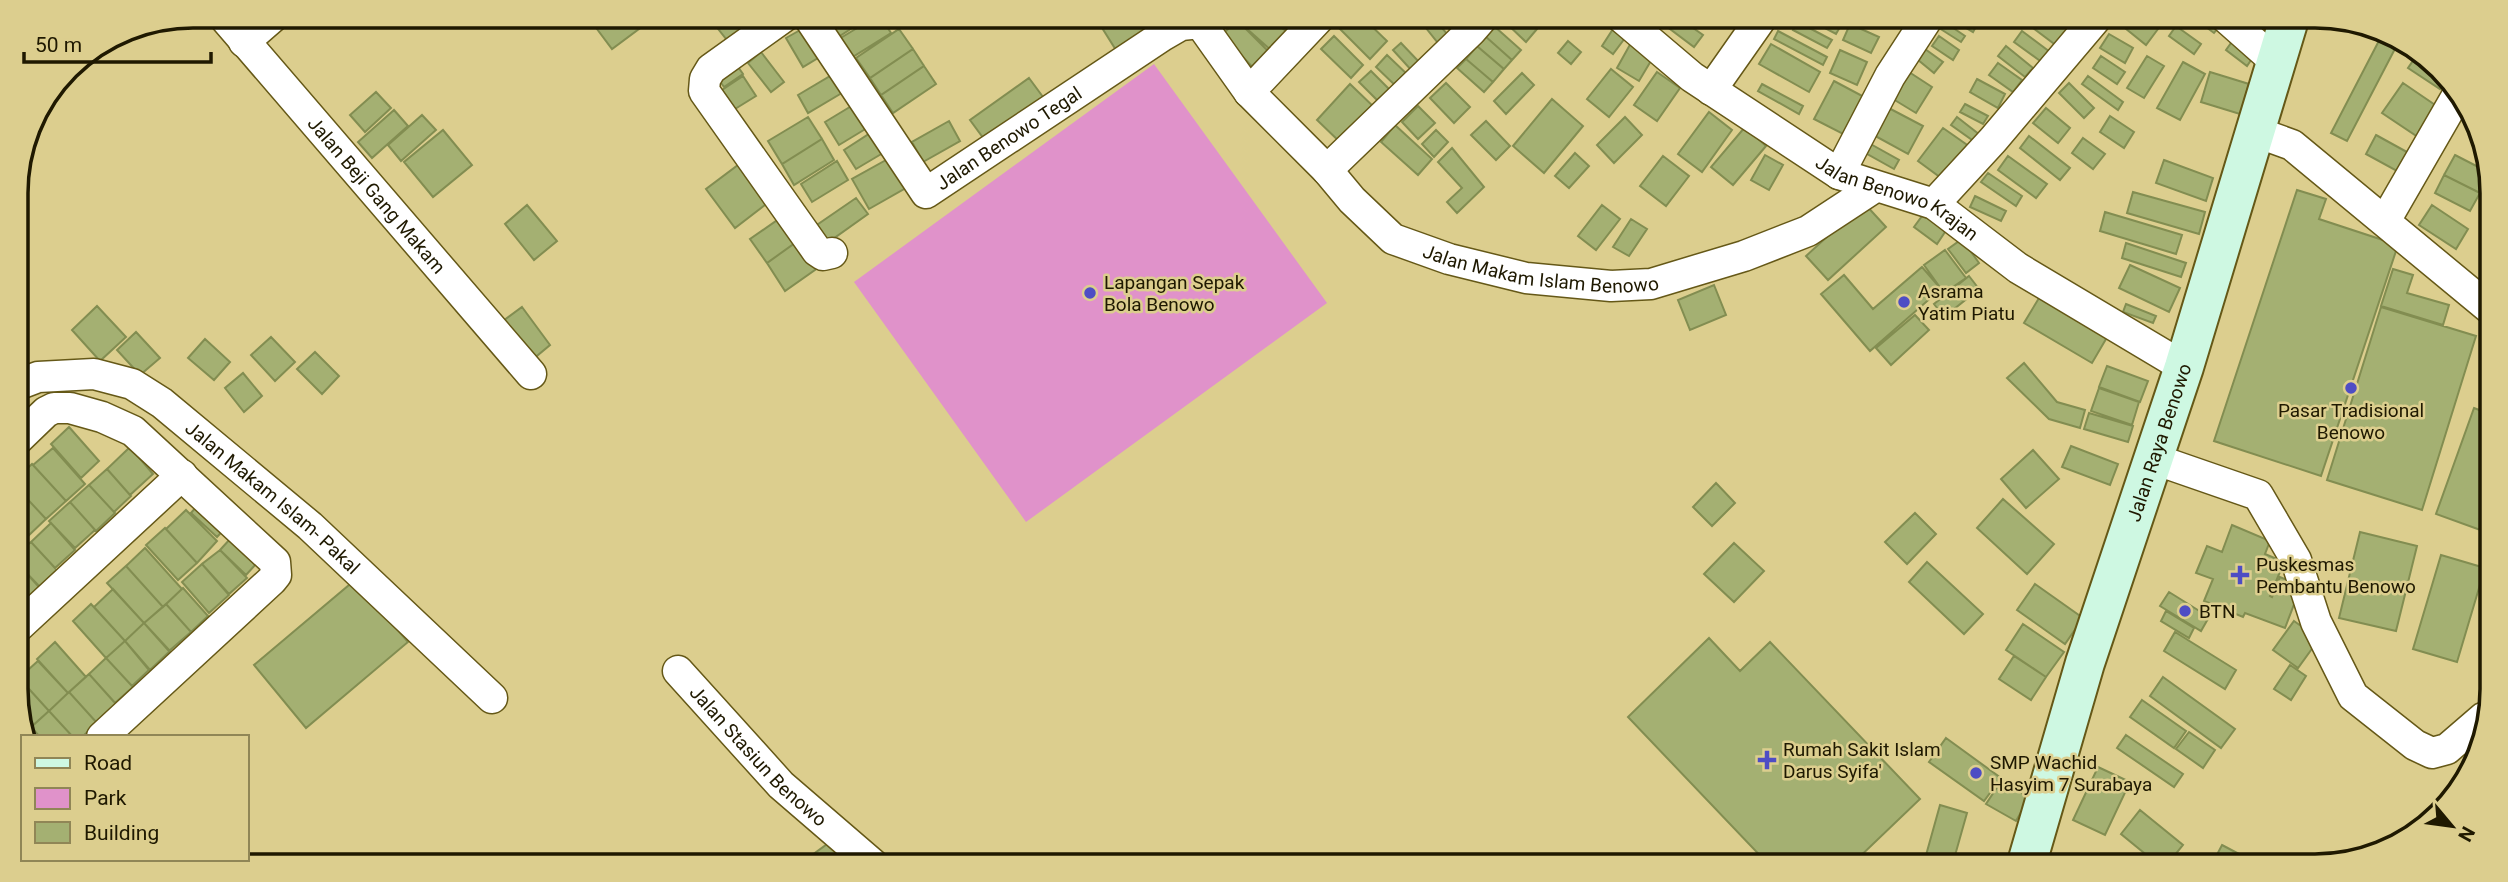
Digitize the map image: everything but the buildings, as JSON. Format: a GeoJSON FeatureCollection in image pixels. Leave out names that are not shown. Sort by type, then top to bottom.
{"type":"FeatureCollection","features":[{"type":"Feature","properties":{"kind":"main road","name":"Jalan Raya Benowo"},"geometry":{"type":"LineString","coordinates":[[2029,854],[2085,663],[2184,368],[2286,28]]}},
{"type":"Feature","properties":{"kind":"street","name":"Jalan Beji Gang Makam"},"geometry":{"type":"LineString","coordinates":[[233,28],[531,374]]}},
{"type":"Feature","properties":{"kind":"street"},"geometry":{"type":"LineString","coordinates":[[244,42],[260,28]]}},
{"type":"Feature","properties":{"kind":"street"},"geometry":{"type":"LineString","coordinates":[[768,28],[711,69],[705,79],[704,91],[817,251],[824,255],[832,253]]}},
{"type":"Feature","properties":{"kind":"street","name":"Jalan Benowo Tegal"},"geometry":{"type":"LineString","coordinates":[[816,28],[926,193],[1176,28]]}},
{"type":"Feature","properties":{"kind":"street","name":"Jalan Makam Islam Benowo"},"geometry":{"type":"LineString","coordinates":[[1204,28],[1249,92],[1352,200],[1394,239],[1449,259],[1526,278],[1611,286],[1651,284],[1744,256],[1808,231],[1875,187]]}},
{"type":"Feature","properties":{"kind":"street"},"geometry":{"type":"LineString","coordinates":[[1249,92],[1310,28]]}},
{"type":"Feature","properties":{"kind":"street"},"geometry":{"type":"LineString","coordinates":[[1326,170],[1474,28]]}},
{"type":"Feature","properties":{"kind":"street","name":"Jalan Benowo Krajan"},"geometry":{"type":"LineString","coordinates":[[1634,28],[1692,77],[1839,174],[1934,204],[2018,268],[2184,368]]}},
{"type":"Feature","properties":{"kind":"street"},"geometry":{"type":"LineString","coordinates":[[1711,90],[1755,28]]}},
{"type":"Feature","properties":{"kind":"street"},"geometry":{"type":"LineString","coordinates":[[1839,174],[1890,76],[1921,28]]}},
{"type":"Feature","properties":{"kind":"street"},"geometry":{"type":"LineString","coordinates":[[1934,204],[1993,140],[2088,28]]}},
{"type":"Feature","properties":{"kind":"street"},"geometry":{"type":"LineString","coordinates":[[2238,28],[2276,62]]}},
{"type":"Feature","properties":{"kind":"street"},"geometry":{"type":"LineString","coordinates":[[2385,221],[2453,103]]}},
{"type":"Feature","properties":{"kind":"street"},"geometry":{"type":"LineString","coordinates":[[2256,132],[2292,145],[2480,300]]}},
{"type":"Feature","properties":{"kind":"street","name":"Jalan Makam Islam- Pakal"},"geometry":{"type":"LineString","coordinates":[[28,380],[38,376],[94,374],[131,384],[162,403],[310,526],[492,698]]}},
{"type":"Feature","properties":{"kind":"street"},"geometry":{"type":"LineString","coordinates":[[28,429],[46,412],[54,408],[70,408],[102,417],[133,431],[275,562],[276,576],[104,735]]}},
{"type":"Feature","properties":{"kind":"street"},"geometry":{"type":"LineString","coordinates":[[2154,459],[2258,495],[2295,560],[2316,622],[2353,696],[2415,745],[2432,753],[2447,749],[2476,724]]}},
{"type":"Feature","properties":{"kind":"street"},"geometry":{"type":"LineString","coordinates":[[28,618],[182,475]]}},
{"type":"Feature","properties":{"kind":"street","name":"Jalan Stasiun Benowo"},"geometry":{"type":"LineString","coordinates":[[678,671],[781,785],[861,854]]}},
{"type":"Feature","properties":{"kind":"green space","name":"Lapangan Sepak Bola Benowo"},"geometry":{"type":"Polygon","coordinates":[[[1154,64],[1327,303],[1026,522],[854,282],[1154,64]]]}},
{"type":"Feature","properties":{"kind":"place","name":"Lapangan Sepak Bola Benowo"},"geometry":{"type":"Point","coordinates":[1090,293]}},
{"type":"Feature","properties":{"kind":"place","name":"Asrama Yatim Piatu"},"geometry":{"type":"Point","coordinates":[1904,302]}},
{"type":"Feature","properties":{"kind":"place","name":"Pasar Tradisional Benowo"},"geometry":{"type":"Point","coordinates":[2351,388]}},
{"type":"Feature","properties":{"kind":"place","name":"Puskesmas Pembantu Benowo"},"geometry":{"type":"Point","coordinates":[2240,575]}},
{"type":"Feature","properties":{"kind":"place","name":"BTN"},"geometry":{"type":"Point","coordinates":[2185,611]}},
{"type":"Feature","properties":{"kind":"place","name":"Rumah Sakit Islam Darus Syifa'"},"geometry":{"type":"Point","coordinates":[1767,760]}},
{"type":"Feature","properties":{"kind":"place","name":"SMP Wachid Hasyim 7 Surabaya"},"geometry":{"type":"Point","coordinates":[1976,773]}}]}
